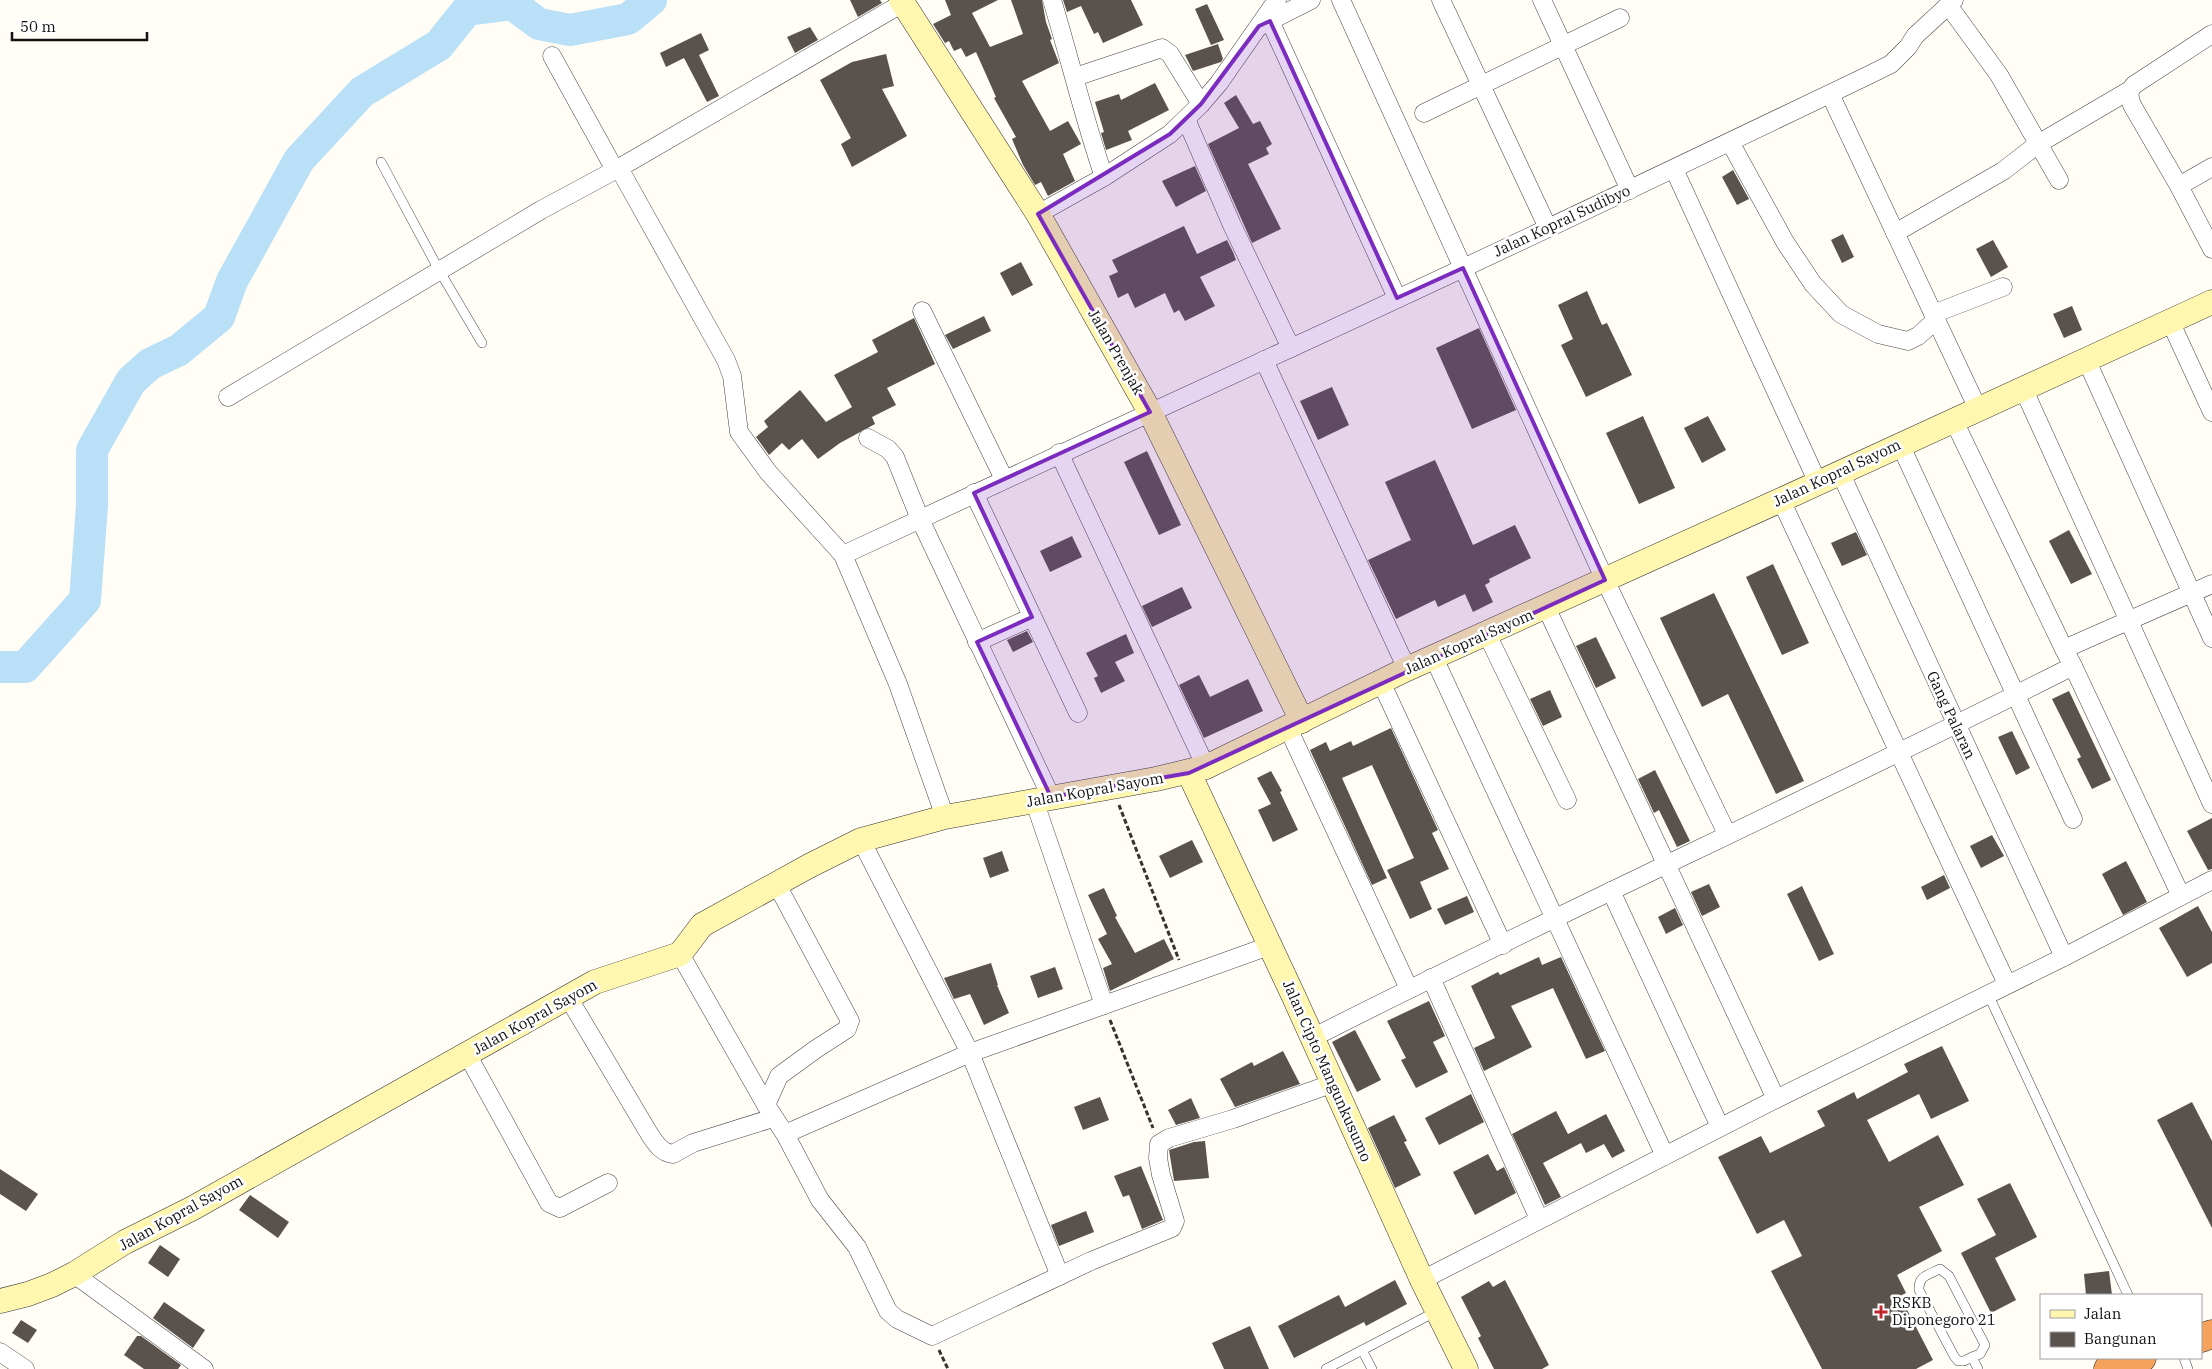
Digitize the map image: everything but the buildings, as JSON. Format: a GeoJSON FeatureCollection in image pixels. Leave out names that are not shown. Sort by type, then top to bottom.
{"type":"FeatureCollection","features":[{"type":"Feature","properties":{"kind":"highway"},"geometry":{"type":"LineString","coordinates":[[2108,1369],[2139,1359]]}},
{"type":"Feature","properties":{"kind":"street"},"geometry":{"type":"LineString","coordinates":[[1052,0],[1075,77],[1087,129],[1104,177]]}},
{"type":"Feature","properties":{"kind":"street"},"geometry":{"type":"LineString","coordinates":[[1038,214],[1104,177],[1170,134],[1201,104],[1264,24],[1277,0]]}},
{"type":"Feature","properties":{"kind":"street"},"geometry":{"type":"LineString","coordinates":[[1264,24],[1311,0]]}},
{"type":"Feature","properties":{"kind":"street"},"geometry":{"type":"LineString","coordinates":[[1341,0],[1605,580],[1727,834]]}},
{"type":"Feature","properties":{"kind":"street"},"geometry":{"type":"LineString","coordinates":[[1442,0],[1548,228]]}},
{"type":"Feature","properties":{"kind":"street"},"geometry":{"type":"LineString","coordinates":[[1542,0],[1630,190]]}},
{"type":"Feature","properties":{"kind":"street"},"geometry":{"type":"LineString","coordinates":[[228,397],[541,210],[617,169],[902,2]]}},
{"type":"Feature","properties":{"kind":"street","name":"Jalan Prenjak"},"geometry":{"type":"LineString","coordinates":[[902,2],[1038,214],[1150,412],[1295,724]]}},
{"type":"Feature","properties":{"kind":"street"},"geometry":{"type":"LineString","coordinates":[[1951,3],[1999,75],[2059,180]]}},
{"type":"Feature","properties":{"kind":"street","name":"Jalan Kopral Sudibyo"},"geometry":{"type":"LineString","coordinates":[[843,555],[1059,453],[1291,348],[1630,190],[1891,64],[1908,47],[1915,36],[1951,3]]}},
{"type":"Feature","properties":{"kind":"street"},"geometry":{"type":"LineString","coordinates":[[1424,113],[1620,18]]}},
{"type":"Feature","properties":{"kind":"street"},"geometry":{"type":"LineString","coordinates":[[1264,24],[1397,298]]}},
{"type":"Feature","properties":{"kind":"street"},"geometry":{"type":"LineString","coordinates":[[1895,232],[2003,171],[2038,144],[2130,90],[2134,85],[2212,34]]}},
{"type":"Feature","properties":{"kind":"street"},"geometry":{"type":"LineString","coordinates":[[1075,77],[1162,48],[1170,54],[1201,104]]}},
{"type":"Feature","properties":{"kind":"street"},"geometry":{"type":"LineString","coordinates":[[552,56],[726,360],[732,376],[739,432],[768,472],[843,555],[898,684],[945,817]]}},
{"type":"Feature","properties":{"kind":"street"},"geometry":{"type":"LineString","coordinates":[[2130,90],[2132,105],[2179,186],[2212,250]]}},
{"type":"Feature","properties":{"kind":"street"},"geometry":{"type":"LineString","coordinates":[[1830,94],[1978,409]]}},
{"type":"Feature","properties":{"kind":"street"},"geometry":{"type":"LineString","coordinates":[[1186,119],[1232,225],[1291,348]]}},
{"type":"Feature","properties":{"kind":"street"},"geometry":{"type":"LineString","coordinates":[[1730,142],[1785,242],[1813,284],[1841,314],[1878,334],[1908,341],[1918,336],[1934,317],[2003,287]]}},
{"type":"Feature","properties":{"kind":"street"},"geometry":{"type":"LineString","coordinates":[[2179,186],[2212,167]]}},
{"type":"Feature","properties":{"kind":"street"},"geometry":{"type":"LineString","coordinates":[[1674,169],[1818,483]]}},
{"type":"Feature","properties":{"kind":"street","name":"Jalan Kopral Sayom"},"geometry":{"type":"LineString","coordinates":[[0,1301],[28,1294],[74,1274],[125,1242],[193,1208],[595,982],[680,954],[702,925],[776,883],[861,840],[945,817],[1197,770],[1407,669],[2212,302]]}},
{"type":"Feature","properties":{"kind":"street"},"geometry":{"type":"LineString","coordinates":[[922,311],[1004,480]]}},
{"type":"Feature","properties":{"kind":"street"},"geometry":{"type":"LineString","coordinates":[[2170,321],[2212,412]]}},
{"type":"Feature","properties":{"kind":"street"},"geometry":{"type":"LineString","coordinates":[[2086,359],[2212,638]]}},
{"type":"Feature","properties":{"kind":"street"},"geometry":{"type":"LineString","coordinates":[[1264,360],[1407,669]]}},
{"type":"Feature","properties":{"kind":"street"},"geometry":{"type":"LineString","coordinates":[[2023,388],[2212,804]]}},
{"type":"Feature","properties":{"kind":"street"},"geometry":{"type":"LineString","coordinates":[[1953,420],[2073,666],[2181,896]]}},
{"type":"Feature","properties":{"kind":"street"},"geometry":{"type":"LineString","coordinates":[[868,438],[888,449],[895,457],[920,519],[977,642],[1042,798],[1104,1005]]}},
{"type":"Feature","properties":{"kind":"street"},"geometry":{"type":"LineString","coordinates":[[1900,444],[2073,819]]}},
{"type":"Feature","properties":{"kind":"street"},"geometry":{"type":"LineString","coordinates":[[1059,453],[1197,770]]}},
{"type":"Feature","properties":{"kind":"street","name":"Gang Palaran"},"geometry":{"type":"LineString","coordinates":[[1840,472],[1955,725],[2064,957]]}},
{"type":"Feature","properties":{"kind":"street"},"geometry":{"type":"LineString","coordinates":[[974,493],[1078,713]]}},
{"type":"Feature","properties":{"kind":"street"},"geometry":{"type":"LineString","coordinates":[[1781,500],[2007,984]]}},
{"type":"Feature","properties":{"kind":"street"},"geometry":{"type":"LineString","coordinates":[[2064,649],[2212,584]]}},
{"type":"Feature","properties":{"kind":"street"},"geometry":{"type":"LineString","coordinates":[[1546,607],[1776,1098]]}},
{"type":"Feature","properties":{"kind":"street"},"geometry":{"type":"LineString","coordinates":[[977,642],[1032,617]]}},
{"type":"Feature","properties":{"kind":"street"},"geometry":{"type":"LineString","coordinates":[[1487,634],[1567,800]]}},
{"type":"Feature","properties":{"kind":"street"},"geometry":{"type":"LineString","coordinates":[[1434,658],[1665,1156]]}},
{"type":"Feature","properties":{"kind":"street"},"geometry":{"type":"LineString","coordinates":[[1312,1038],[1727,834],[1898,754],[2073,666]]}},
{"type":"Feature","properties":{"kind":"street"},"geometry":{"type":"LineString","coordinates":[[1381,682],[1502,945]]}},
{"type":"Feature","properties":{"kind":"street"},"geometry":{"type":"LineString","coordinates":[[1295,724],[1409,989]]}},
{"type":"Feature","properties":{"kind":"street","name":"Jalan Cipto Mangunkusumo"},"geometry":{"type":"LineString","coordinates":[[1197,770],[1269,946],[1422,1280],[1466,1369]]}},
{"type":"Feature","properties":{"kind":"street"},"geometry":{"type":"LineString","coordinates":[[861,840],[970,1053],[1060,1276]]}},
{"type":"Feature","properties":{"kind":"street"},"geometry":{"type":"LineString","coordinates":[[1422,1280],[1776,1098],[2064,957],[2212,880]]}},
{"type":"Feature","properties":{"kind":"street"},"geometry":{"type":"LineString","coordinates":[[770,1112],[779,1076],[816,1049],[847,1030],[850,1021],[776,883]]}},
{"type":"Feature","properties":{"kind":"street"},"geometry":{"type":"LineString","coordinates":[[1611,891],[1720,1127]]}},
{"type":"Feature","properties":{"kind":"street"},"geometry":{"type":"LineString","coordinates":[[785,1134],[970,1053],[1269,946]]}},
{"type":"Feature","properties":{"kind":"street"},"geometry":{"type":"LineString","coordinates":[[680,954],[770,1112],[785,1134],[820,1200],[857,1247],[888,1311],[897,1319],[932,1336],[1060,1276],[1127,1246],[1157,1235],[1174,1225],[1174,1216],[1158,1158],[1159,1144],[1169,1138],[1233,1120],[1331,1084]]}},
{"type":"Feature","properties":{"kind":"street"},"geometry":{"type":"LineString","coordinates":[[1431,978],[1539,1219]]}},
{"type":"Feature","properties":{"kind":"street"},"geometry":{"type":"LineString","coordinates":[[568,997],[650,1135],[657,1146],[665,1152],[673,1154],[693,1143],[770,1112]]}},
{"type":"Feature","properties":{"kind":"street"},"geometry":{"type":"LineString","coordinates":[[467,1054],[549,1204],[560,1208],[608,1183]]}},
{"type":"Feature","properties":{"kind":"street"},"geometry":{"type":"LineString","coordinates":[[74,1274],[204,1369]]}},
{"type":"Feature","properties":{"kind":"street"},"geometry":{"type":"LineString","coordinates":[[0,1352],[25,1369]]}},
{"type":"Feature","properties":{"kind":"lane"},"geometry":{"type":"LineString","coordinates":[[382,162],[439,270],[482,343]]}},
{"type":"Feature","properties":{"kind":"lane"},"geometry":{"type":"LineString","coordinates":[[1988,994],[2128,1294]]}},
{"type":"Feature","properties":{"kind":"lane"},"geometry":{"type":"LineString","coordinates":[[1940,1269],[1948,1276],[1985,1345],[1980,1354],[1972,1357],[1964,1361],[1958,1361],[1954,1356],[1919,1290],[1918,1282],[1940,1269]]}},
{"type":"Feature","properties":{"kind":"lane"},"geometry":{"type":"LineString","coordinates":[[1326,1369],[1438,1310]]}},
{"type":"Feature","properties":{"kind":"lane"},"geometry":{"type":"LineString","coordinates":[[1362,1350],[1372,1369]]}},
{"type":"Feature","properties":{"kind":"lane"},"geometry":{"type":"LineString","coordinates":[[1972,1357],[1978,1369]]}},
{"type":"Feature","properties":{"kind":"path"},"geometry":{"type":"LineString","coordinates":[[1112,787],[1186,976]]}},
{"type":"Feature","properties":{"kind":"path"},"geometry":{"type":"LineString","coordinates":[[1104,1005],[1159,1144]]}},
{"type":"Feature","properties":{"kind":"highlighted area"},"geometry":{"type":"Polygon","coordinates":[[[1270,21],[1397,298],[1463,268],[1605,580],[1189,773],[1051,797],[977,642],[1032,617],[974,493],[1150,412],[1038,214],[1170,134],[1201,104],[1259,26],[1270,21]]]}},
{"type":"Feature","properties":{"kind":"waterway"},"geometry":{"type":"LineString","coordinates":[[0,667],[25,667],[85,600],[92,505],[92,450],[131,381],[150,364],[179,350],[219,317],[232,281],[299,160],[362,92],[439,45],[467,10],[512,4],[539,24],[570,30],[628,19],[651,0]]}},
{"type":"Feature","properties":{"kind":"place","name":"RSKB Diponegoro 21"},"geometry":{"type":"Point","coordinates":[1881,1312]}}]}
